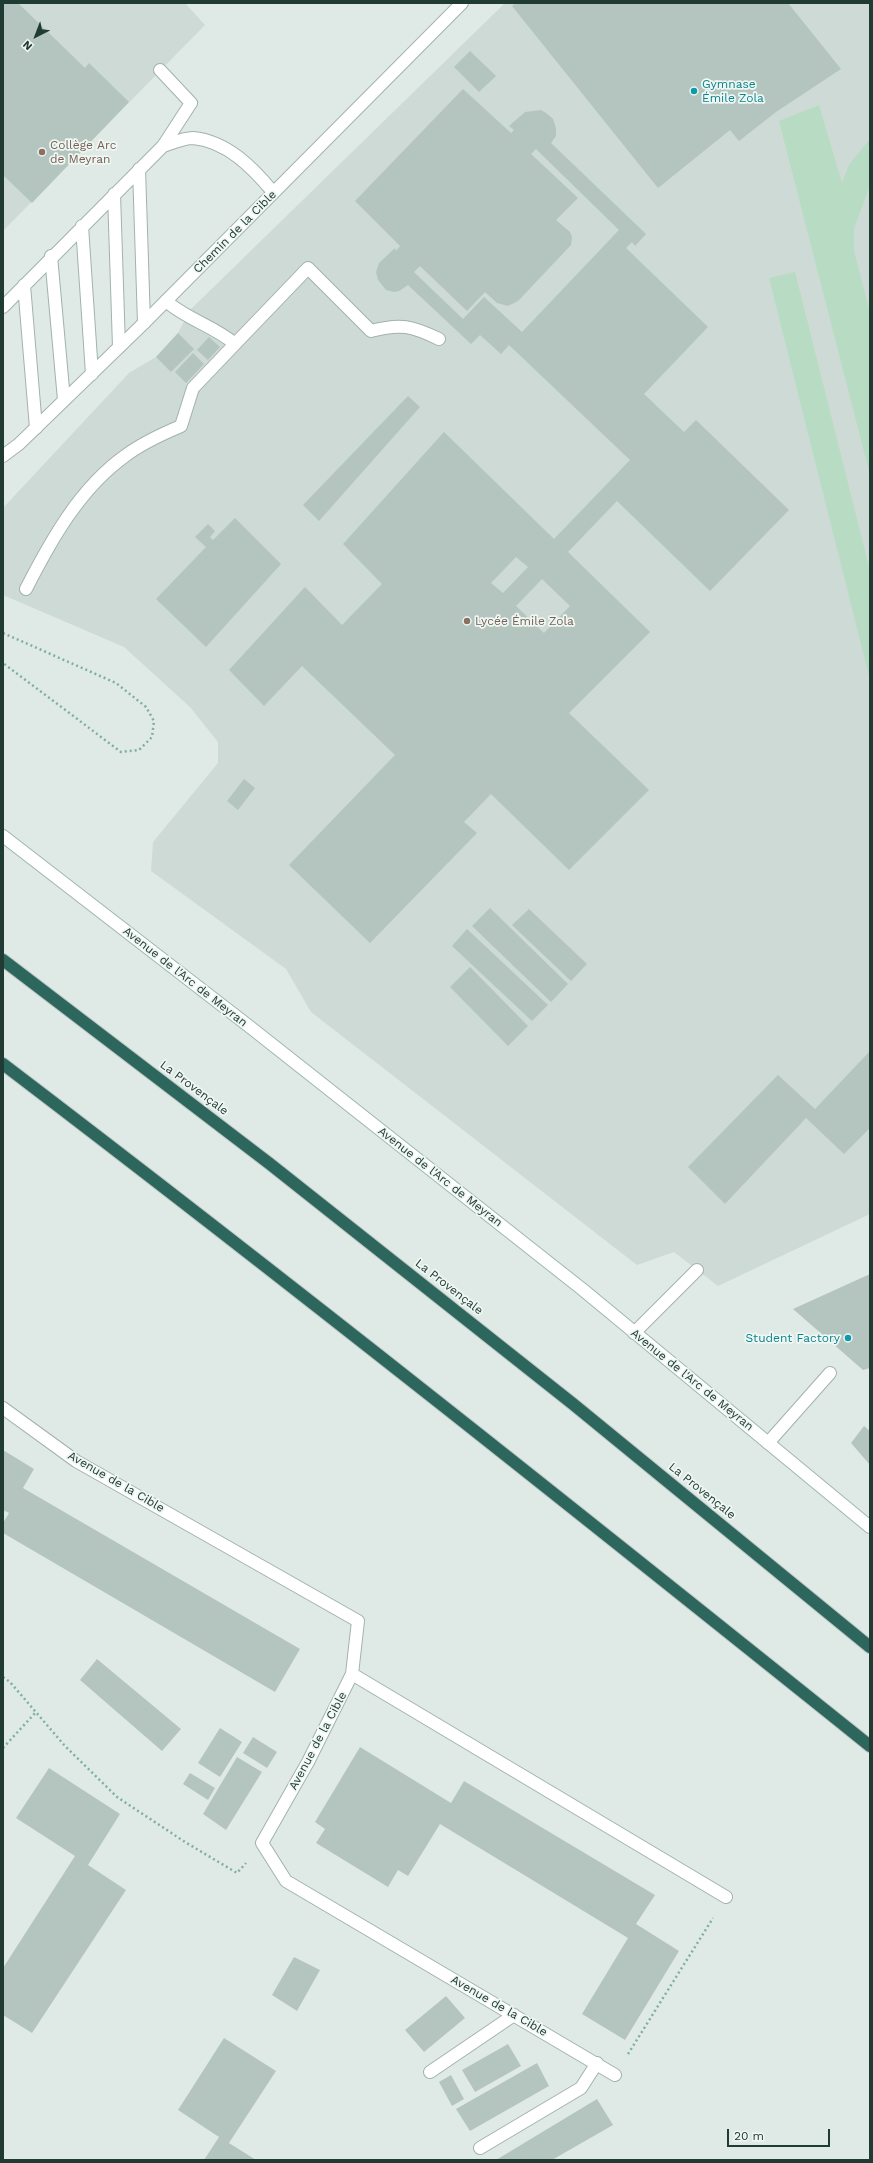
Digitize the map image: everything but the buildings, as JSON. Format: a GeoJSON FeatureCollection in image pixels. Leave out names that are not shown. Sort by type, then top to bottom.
{"type":"FeatureCollection","features":[{"type":"Feature","properties":{"kind":"highway","name":"La Provençale"},"geometry":{"type":"LineString","coordinates":[[3,960],[270,1164],[574,1404],[870,1647]]}},
{"type":"Feature","properties":{"kind":"highway"},"geometry":{"type":"LineString","coordinates":[[3,1064],[219,1229],[461,1419],[870,1746]]}},
{"type":"Feature","properties":{"kind":"main road","name":"Chemin de la Cible"},"geometry":{"type":"LineString","coordinates":[[3,456],[36,428],[144,323],[462,3]]}},
{"type":"Feature","properties":{"kind":"main road"},"geometry":{"type":"LineString","coordinates":[[3,307],[51,256],[163,146],[191,104],[160,70]]}},
{"type":"Feature","properties":{"kind":"main road"},"geometry":{"type":"LineString","coordinates":[[163,146],[192,138],[218,144],[257,174],[273,192]]}},
{"type":"Feature","properties":{"kind":"main road"},"geometry":{"type":"LineString","coordinates":[[139,169],[144,323]]}},
{"type":"Feature","properties":{"kind":"main road"},"geometry":{"type":"LineString","coordinates":[[114,194],[119,347]]}},
{"type":"Feature","properties":{"kind":"main road"},"geometry":{"type":"LineString","coordinates":[[82,226],[92,374]]}},
{"type":"Feature","properties":{"kind":"main road"},"geometry":{"type":"LineString","coordinates":[[51,256],[64,400]]}},
{"type":"Feature","properties":{"kind":"main road"},"geometry":{"type":"LineString","coordinates":[[26,588],[40,561],[77,504],[93,484],[124,456],[150,439],[181,426],[192,388],[308,268],[371,331],[386,327],[415,328],[439,339]]}},
{"type":"Feature","properties":{"kind":"main road"},"geometry":{"type":"LineString","coordinates":[[24,285],[36,428]]}},
{"type":"Feature","properties":{"kind":"main road"},"geometry":{"type":"LineString","coordinates":[[166,301],[176,310],[224,334],[235,344]]}},
{"type":"Feature","properties":{"kind":"main road","name":"Avenue de l'Arc de Meyran"},"geometry":{"type":"LineString","coordinates":[[3,836],[250,1027],[634,1333],[870,1527]]}},
{"type":"Feature","properties":{"kind":"main road"},"geometry":{"type":"LineString","coordinates":[[634,1333],[697,1270]]}},
{"type":"Feature","properties":{"kind":"main road"},"geometry":{"type":"LineString","coordinates":[[768,1443],[830,1373]]}},
{"type":"Feature","properties":{"kind":"main road","name":"Avenue de la Cible"},"geometry":{"type":"LineString","coordinates":[[3,1408],[76,1461],[358,1621],[352,1674],[308,1762],[262,1843],[286,1880],[615,2075]]}},
{"type":"Feature","properties":{"kind":"main road"},"geometry":{"type":"LineString","coordinates":[[352,1674],[726,1897]]}},
{"type":"Feature","properties":{"kind":"main road"},"geometry":{"type":"LineString","coordinates":[[430,2072],[514,2015]]}},
{"type":"Feature","properties":{"kind":"main road"},"geometry":{"type":"LineString","coordinates":[[480,2148],[581,2088],[597,2063]]}},
{"type":"Feature","properties":{"kind":"path"},"geometry":{"type":"LineString","coordinates":[[3,633],[116,683],[146,707],[154,721],[152,737],[139,750],[121,752],[3,663]]}},
{"type":"Feature","properties":{"kind":"path"},"geometry":{"type":"LineString","coordinates":[[3,1677],[10,1682],[65,1746],[116,1797],[185,1842],[237,1873]]}},
{"type":"Feature","properties":{"kind":"path"},"geometry":{"type":"LineString","coordinates":[[3,1748],[36,1712]]}},
{"type":"Feature","properties":{"kind":"path"},"geometry":{"type":"LineString","coordinates":[[615,2075],[726,1897]]}},
{"type":"Feature","properties":{"kind":"shaded area","name":"Collège Arc de Meyran"},"geometry":{"type":"Polygon","coordinates":[[[3,3],[185,3],[205,25],[3,231],[3,3]]]}},
{"type":"Feature","properties":{"kind":"shaded area","name":"Lycée Émile Zola"},"geometry":{"type":"Polygon","coordinates":[[[505,3],[870,3],[870,1214],[718,1286],[674,1252],[637,1265],[311,1012],[286,969],[151,871],[153,842],[218,763],[218,742],[190,707],[124,647],[3,595],[3,508],[129,373],[156,357],[178,333],[190,310],[505,3]]]}},
{"type":"Feature","properties":{"kind":"green space"},"geometry":{"type":"Polygon","coordinates":[[[819,105],[842,183],[849,165],[870,139],[870,185],[854,229],[854,251],[870,313],[870,475],[779,121],[819,105]]]}},
{"type":"Feature","properties":{"kind":"green space"},"geometry":{"type":"Polygon","coordinates":[[[795,272],[870,571],[870,680],[769,278],[795,272]]]}},
{"type":"Feature","properties":{"kind":"place","name":"Gymnase Émile Zola"},"geometry":{"type":"Point","coordinates":[694,91]}},
{"type":"Feature","properties":{"kind":"place","name":"Collège Arc de Meyran"},"geometry":{"type":"Point","coordinates":[42,152]}},
{"type":"Feature","properties":{"kind":"place","name":"Lycée Émile Zola"},"geometry":{"type":"Point","coordinates":[467,621]}},
{"type":"Feature","properties":{"kind":"place","name":"Student Factory"},"geometry":{"type":"Point","coordinates":[848,1338]}}]}
